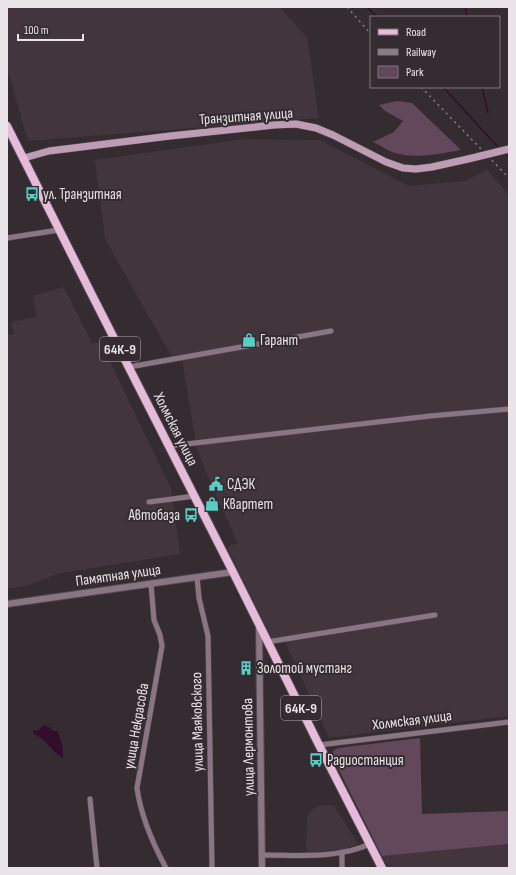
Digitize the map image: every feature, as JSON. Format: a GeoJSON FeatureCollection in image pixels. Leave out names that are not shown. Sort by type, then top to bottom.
{"type":"FeatureCollection","features":[{"type":"Feature","properties":{"kind":"main road","name":"Транзитная улица"},"geometry":{"type":"LineString","coordinates":[[24,158],[49,152],[166,136],[296,124],[316,128],[386,162],[403,168],[427,168],[509,150]]}},
{"type":"Feature","properties":{"kind":"main road","name":"Холмская улица"},"geometry":{"type":"LineString","coordinates":[[7,126],[382,868]]}},
{"type":"Feature","properties":{"kind":"street"},"geometry":{"type":"LineString","coordinates":[[7,238],[59,230]]}},
{"type":"Feature","properties":{"kind":"street"},"geometry":{"type":"LineString","coordinates":[[129,367],[331,331]]}},
{"type":"Feature","properties":{"kind":"street"},"geometry":{"type":"LineString","coordinates":[[169,446],[430,416],[509,409]]}},
{"type":"Feature","properties":{"kind":"street"},"geometry":{"type":"LineString","coordinates":[[149,502],[195,496]]}},
{"type":"Feature","properties":{"kind":"street","name":"Памятная улица"},"geometry":{"type":"LineString","coordinates":[[7,604],[233,572]]}},
{"type":"Feature","properties":{"kind":"street","name":"улица Маяковского"},"geometry":{"type":"LineString","coordinates":[[197,577],[199,598],[208,636],[212,868]]}},
{"type":"Feature","properties":{"kind":"street","name":"улица Некрасова"},"geometry":{"type":"LineString","coordinates":[[151,584],[154,620],[160,635],[162,646],[137,788],[140,806],[153,843],[166,868]]}},
{"type":"Feature","properties":{"kind":"street"},"geometry":{"type":"LineString","coordinates":[[267,642],[436,615]]}},
{"type":"Feature","properties":{"kind":"street","name":"улица Лермонтова"},"geometry":{"type":"LineString","coordinates":[[259,626],[262,868]]}},
{"type":"Feature","properties":{"kind":"street","name":"Холмская улица"},"geometry":{"type":"LineString","coordinates":[[319,745],[509,722]]}},
{"type":"Feature","properties":{"kind":"street"},"geometry":{"type":"LineString","coordinates":[[90,799],[97,868]]}},
{"type":"Feature","properties":{"kind":"street"},"geometry":{"type":"LineString","coordinates":[[262,855],[312,855],[342,852],[362,848],[370,844]]}},
{"type":"Feature","properties":{"kind":"street"},"geometry":{"type":"LineString","coordinates":[[342,852],[342,868]]}},
{"type":"Feature","properties":{"kind":"shaded area"},"geometry":{"type":"Polygon","coordinates":[[[7,7],[279,7],[307,37],[319,118],[28,141],[7,68],[7,7]]]}},
{"type":"Feature","properties":{"kind":"shaded area"},"geometry":{"type":"Polygon","coordinates":[[[243,139],[320,140],[409,186],[465,181],[487,170],[509,195],[509,716],[329,738],[284,640],[273,641],[227,547],[238,543],[197,449],[182,359],[173,359],[105,239],[95,160],[243,139]]]}},
{"type":"Feature","properties":{"kind":"shaded area"},"geometry":{"type":"Polygon","coordinates":[[[64,287],[92,343],[101,343],[171,488],[180,554],[57,574],[26,586],[7,589],[7,334],[14,335],[11,322],[37,317],[33,296],[64,287]]]}},
{"type":"Feature","properties":{"kind":"shaded area"},"geometry":{"type":"Polygon","coordinates":[[[43,725],[51,728],[53,731],[58,731],[63,748],[63,758],[55,753],[46,742],[33,733],[33,730],[38,731],[43,725]]]}},
{"type":"Feature","properties":{"kind":"shaded area"},"geometry":{"type":"Polygon","coordinates":[[[320,805],[334,805],[358,844],[344,849],[308,853],[306,847],[307,817],[312,810],[320,805]]]}},
{"type":"Feature","properties":{"kind":"shaded area"},"geometry":{"type":"Polygon","coordinates":[[[509,844],[509,868],[389,868],[382,856],[509,844]]]}},
{"type":"Feature","properties":{"kind":"green space"},"geometry":{"type":"Polygon","coordinates":[[[397,101],[412,103],[461,150],[412,156],[392,152],[373,142],[394,132],[403,121],[385,111],[379,105],[397,101]]]}},
{"type":"Feature","properties":{"kind":"green space"},"geometry":{"type":"Polygon","coordinates":[[[420,738],[422,814],[509,811],[509,844],[382,856],[333,758],[333,751],[338,748],[420,738]]]}},
{"type":"Feature","properties":{"kind":"waterway"},"geometry":{"type":"LineString","coordinates":[[367,7],[376,16]]}},
{"type":"Feature","properties":{"kind":"waterway"},"geometry":{"type":"LineString","coordinates":[[465,7],[467,16]]}},
{"type":"Feature","properties":{"kind":"waterway"},"geometry":{"type":"LineString","coordinates":[[444,88],[497,146]]}},
{"type":"Feature","properties":{"kind":"waterway"},"geometry":{"type":"LineString","coordinates":[[482,88],[488,113]]}},
{"type":"Feature","properties":{"kind":"railway"},"geometry":{"type":"LineString","coordinates":[[347,7],[370,33]]}},
{"type":"Feature","properties":{"kind":"railway"},"geometry":{"type":"LineString","coordinates":[[422,88],[509,178]]}},
{"type":"Feature","properties":{"kind":"place","name":"ул. Транзитная"},"geometry":{"type":"Point","coordinates":[32,194]}},
{"type":"Feature","properties":{"kind":"place","name":"Гарант"},"geometry":{"type":"Point","coordinates":[249,340]}},
{"type":"Feature","properties":{"kind":"place","name":"СДЭК"},"geometry":{"type":"Point","coordinates":[216,484]}},
{"type":"Feature","properties":{"kind":"place","name":"Квартет"},"geometry":{"type":"Point","coordinates":[212,504]}},
{"type":"Feature","properties":{"kind":"place","name":"Автобаза"},"geometry":{"type":"Point","coordinates":[191,515]}},
{"type":"Feature","properties":{"kind":"place","name":"Золотой мустанг"},"geometry":{"type":"Point","coordinates":[246,668]}},
{"type":"Feature","properties":{"kind":"place","name":"Радиостанция"},"geometry":{"type":"Point","coordinates":[316,760]}}]}
